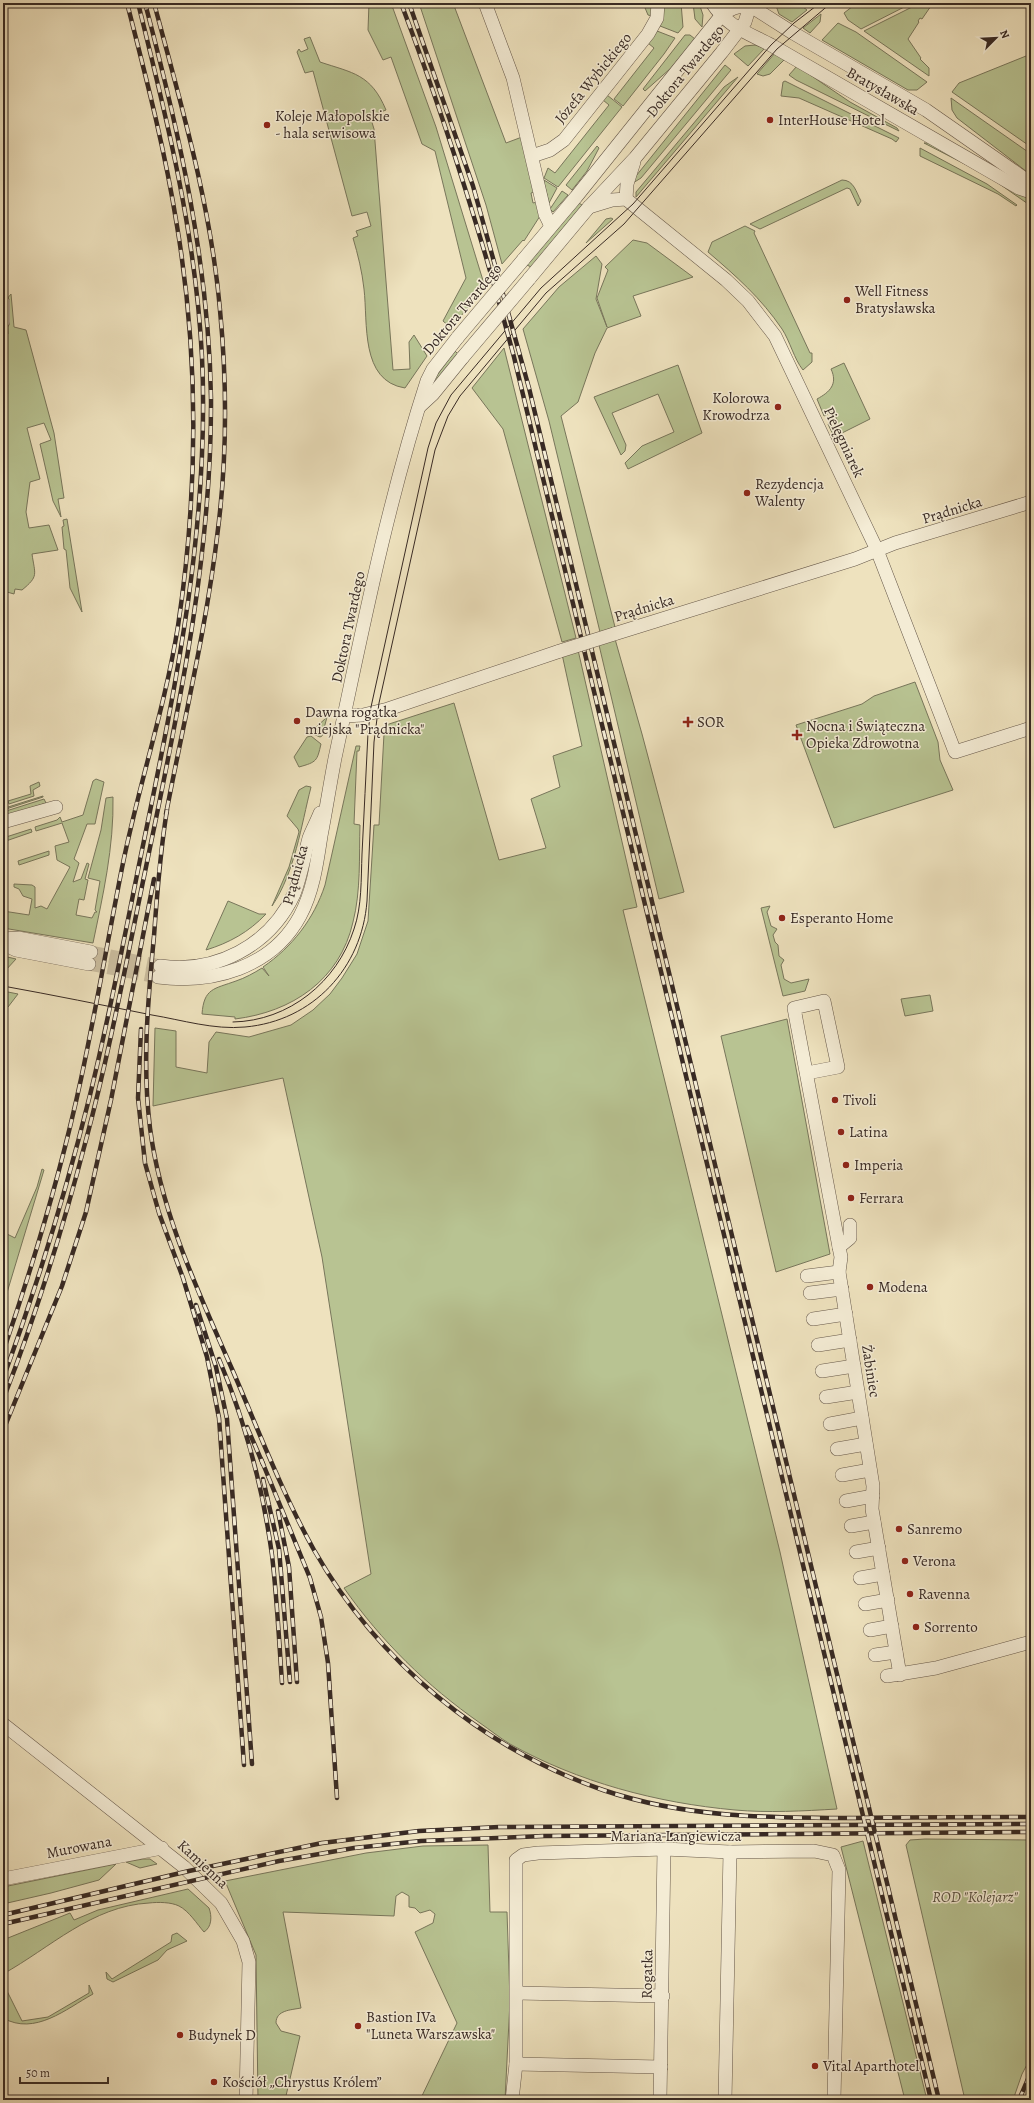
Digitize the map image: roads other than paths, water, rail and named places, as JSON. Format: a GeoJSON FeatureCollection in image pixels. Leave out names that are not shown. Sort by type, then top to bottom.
{"type":"FeatureCollection","features":[{"type":"Feature","properties":{"kind":"street"},"geometry":{"type":"LineString","coordinates":[[485,3],[510,68],[547,218],[551,226]]}},
{"type":"Feature","properties":{"kind":"street","name":"Józefa Wybickiego"},"geometry":{"type":"LineString","coordinates":[[532,156],[550,150],[564,140],[648,34],[657,18],[658,3]]}},
{"type":"Feature","properties":{"kind":"street"},"geometry":{"type":"LineString","coordinates":[[712,3],[721,16]]}},
{"type":"Feature","properties":{"kind":"street","name":"Doktora Twardego"},"geometry":{"type":"LineString","coordinates":[[345,716],[395,492],[420,406],[433,369],[721,16],[728,9],[748,4],[745,22],[740,29],[635,158],[589,206],[433,394],[420,406]]}},
{"type":"Feature","properties":{"kind":"street","name":"Bratysławska"},"geometry":{"type":"LineString","coordinates":[[748,4],[793,34],[926,110],[1025,179],[1031,187]]}},
{"type":"Feature","properties":{"kind":"street","name":"Bratysławska"},"geometry":{"type":"LineString","coordinates":[[721,16],[740,29],[1019,188],[1031,192]]}},
{"type":"Feature","properties":{"kind":"street"},"geometry":{"type":"LineString","coordinates":[[589,206],[612,200],[626,199],[627,184],[635,158]]}},
{"type":"Feature","properties":{"kind":"street","name":"Pielęgniarek"},"geometry":{"type":"LineString","coordinates":[[626,199],[726,280],[748,301],[768,326],[784,354],[877,550],[955,752],[1031,728]]}},
{"type":"Feature","properties":{"kind":"street"},"geometry":{"type":"LineString","coordinates":[[3,302],[3,322]]}},
{"type":"Feature","properties":{"kind":"street","name":"Prądnicka"},"geometry":{"type":"LineString","coordinates":[[159,972],[190,980],[224,975],[254,961],[282,940],[300,916],[311,888],[345,716],[363,715],[388,709],[560,651],[1031,502]]}},
{"type":"Feature","properties":{"kind":"street"},"geometry":{"type":"LineString","coordinates":[[3,822],[56,806]]}},
{"type":"Feature","properties":{"kind":"street"},"geometry":{"type":"LineString","coordinates":[[3,939],[18,938],[90,958],[16,950],[3,944]]}},
{"type":"Feature","properties":{"kind":"street","name":"Żabiniec"},"geometry":{"type":"LineString","coordinates":[[808,1073],[838,1067],[824,1001],[794,1008],[808,1073],[841,1257],[839,1272],[870,1470],[874,1522],[900,1675]]}},
{"type":"Feature","properties":{"kind":"street"},"geometry":{"type":"LineString","coordinates":[[839,1247],[850,1238],[850,1225]]}},
{"type":"Feature","properties":{"kind":"street"},"geometry":{"type":"LineString","coordinates":[[807,1276],[839,1272]]}},
{"type":"Feature","properties":{"kind":"street"},"geometry":{"type":"LineString","coordinates":[[810,1293],[842,1289]]}},
{"type":"Feature","properties":{"kind":"street"},"geometry":{"type":"LineString","coordinates":[[813,1320],[846,1314]]}},
{"type":"Feature","properties":{"kind":"street"},"geometry":{"type":"LineString","coordinates":[[818,1345],[850,1340]]}},
{"type":"Feature","properties":{"kind":"street"},"geometry":{"type":"LineString","coordinates":[[822,1371],[854,1366]]}},
{"type":"Feature","properties":{"kind":"street"},"geometry":{"type":"LineString","coordinates":[[826,1397],[858,1392]]}},
{"type":"Feature","properties":{"kind":"street"},"geometry":{"type":"LineString","coordinates":[[830,1424],[862,1418]]}},
{"type":"Feature","properties":{"kind":"street"},"geometry":{"type":"LineString","coordinates":[[837,1449],[866,1444]]}},
{"type":"Feature","properties":{"kind":"street"},"geometry":{"type":"LineString","coordinates":[[842,1475],[870,1470]]}},
{"type":"Feature","properties":{"kind":"street"},"geometry":{"type":"LineString","coordinates":[[846,1501],[873,1496]]}},
{"type":"Feature","properties":{"kind":"street"},"geometry":{"type":"LineString","coordinates":[[852,1526],[874,1522]]}},
{"type":"Feature","properties":{"kind":"street"},"geometry":{"type":"LineString","coordinates":[[856,1552],[879,1548]]}},
{"type":"Feature","properties":{"kind":"street"},"geometry":{"type":"LineString","coordinates":[[860,1578],[883,1574]]}},
{"type":"Feature","properties":{"kind":"street"},"geometry":{"type":"LineString","coordinates":[[865,1604],[888,1600]]}},
{"type":"Feature","properties":{"kind":"street"},"geometry":{"type":"LineString","coordinates":[[870,1630],[892,1626]]}},
{"type":"Feature","properties":{"kind":"street"},"geometry":{"type":"LineString","coordinates":[[887,1676],[936,1668],[1031,1642]]}},
{"type":"Feature","properties":{"kind":"street"},"geometry":{"type":"LineString","coordinates":[[875,1655],[896,1652]]}},
{"type":"Feature","properties":{"kind":"street","name":"Kamienna"},"geometry":{"type":"LineString","coordinates":[[3,1724],[162,1848],[221,1903],[236,1926],[247,1952],[249,1975],[246,2100]]}},
{"type":"Feature","properties":{"kind":"street","name":"Murowana"},"geometry":{"type":"LineString","coordinates":[[3,1879],[162,1848]]}},
{"type":"Feature","properties":{"kind":"street","name":"Mariana Langiewicza"},"geometry":{"type":"LineString","coordinates":[[512,2100],[516,2064],[517,1993],[515,1863],[519,1858],[538,1853],[664,1849],[730,1852],[814,1851],[832,1855],[839,1870],[834,2100]]}},
{"type":"Feature","properties":{"kind":"street","name":"Rogatka"},"geometry":{"type":"LineString","coordinates":[[660,2100],[663,1996],[664,1849]]}},
{"type":"Feature","properties":{"kind":"street"},"geometry":{"type":"LineString","coordinates":[[725,2100],[730,1852]]}},
{"type":"Feature","properties":{"kind":"street"},"geometry":{"type":"LineString","coordinates":[[517,1993],[663,1996]]}},
{"type":"Feature","properties":{"kind":"street"},"geometry":{"type":"LineString","coordinates":[[516,2064],[661,2067]]}},
{"type":"Feature","properties":{"kind":"tunnel"},"geometry":{"type":"LineString","coordinates":[[91,952],[160,966]]}},
{"type":"Feature","properties":{"kind":"tunnel"},"geometry":{"type":"LineString","coordinates":[[89,964],[158,977]]}},
{"type":"Feature","properties":{"kind":"tram line"},"geometry":{"type":"LineString","coordinates":[[233,1022],[254,1020],[273,1014],[291,1006],[308,995],[336,966],[354,929],[357,920],[361,892],[368,733],[371,707],[428,448],[436,423],[451,395],[541,288],[633,204],[771,45],[794,23],[820,3]]}},
{"type":"Feature","properties":{"kind":"tram line"},"geometry":{"type":"LineString","coordinates":[[3,986],[198,1024],[233,1028],[270,1023],[292,1014],[312,1002],[330,987],[344,969],[355,948],[363,925],[367,901],[374,742],[379,703],[435,450],[448,416],[460,396],[546,293],[624,224],[777,49],[831,3]]}},
{"type":"Feature","properties":{"kind":"railway"},"geometry":{"type":"LineString","coordinates":[[3,1352],[46,1217],[73,1114],[92,1026],[128,838],[173,657],[185,576],[192,476],[193,426],[189,325],[177,226],[167,170],[127,3]]}},
{"type":"Feature","properties":{"kind":"railway"},"geometry":{"type":"LineString","coordinates":[[3,1379],[28,1309],[50,1238],[81,1131],[97,1066],[177,673],[195,548],[203,421],[202,357],[199,312],[194,267],[179,178],[138,3]]}},
{"type":"Feature","properties":{"kind":"railway"},"geometry":{"type":"LineString","coordinates":[[3,1400],[38,1304],[68,1206],[111,1038],[181,692],[191,634],[206,517],[210,457],[211,398],[205,298],[190,199],[180,149],[158,52],[145,3]]}},
{"type":"Feature","properties":{"kind":"railway"},"geometry":{"type":"LineString","coordinates":[[154,3],[194,155],[210,232],[220,310],[225,392],[221,502],[208,601],[166,814]]}},
{"type":"Feature","properties":{"kind":"railway"},"geometry":{"type":"LineString","coordinates":[[401,3],[448,134],[489,267],[514,357],[931,2100]]}},
{"type":"Feature","properties":{"kind":"railway"},"geometry":{"type":"LineString","coordinates":[[409,3],[473,186],[529,388],[939,2100]]}},
{"type":"Feature","properties":{"kind":"railway"},"geometry":{"type":"LineString","coordinates":[[167,810],[162,842],[148,1008],[146,1056],[146,1080],[150,1128],[155,1160],[182,1251],[291,1506],[314,1550],[340,1591],[369,1629],[402,1664],[437,1696],[475,1725],[516,1751],[558,1772],[603,1790],[634,1799],[696,1811],[759,1817],[1031,1817]]}},
{"type":"Feature","properties":{"kind":"railway"},"geometry":{"type":"LineString","coordinates":[[3,1431],[62,1286],[86,1212],[111,1100],[154,879]]}},
{"type":"Feature","properties":{"kind":"railway"},"geometry":{"type":"LineString","coordinates":[[141,1029],[138,1098],[145,1163],[159,1213],[183,1278],[207,1357],[219,1418],[244,1765]]}},
{"type":"Feature","properties":{"kind":"railway"},"geometry":{"type":"LineString","coordinates":[[196,1305],[216,1367],[227,1419],[252,1764]]}},
{"type":"Feature","properties":{"kind":"railway"},"geometry":{"type":"LineString","coordinates":[[219,1359],[245,1431],[264,1505],[274,1571],[282,1683]]}},
{"type":"Feature","properties":{"kind":"railway"},"geometry":{"type":"LineString","coordinates":[[247,1427],[263,1464]]}},
{"type":"Feature","properties":{"kind":"railway"},"geometry":{"type":"LineString","coordinates":[[261,1459],[310,1578],[321,1617],[328,1663],[337,1798]]}},
{"type":"Feature","properties":{"kind":"railway"},"geometry":{"type":"LineString","coordinates":[[263,1479],[279,1549],[290,1682]]}},
{"type":"Feature","properties":{"kind":"railway"},"geometry":{"type":"LineString","coordinates":[[278,1511],[289,1567],[297,1682]]}},
{"type":"Feature","properties":{"kind":"railway"},"geometry":{"type":"LineString","coordinates":[[3,1915],[189,1871],[322,1843],[419,1831],[499,1827],[1031,1824]]}},
{"type":"Feature","properties":{"kind":"railway"},"geometry":{"type":"LineString","coordinates":[[3,1924],[279,1861],[354,1848],[421,1841],[544,1836],[1031,1832]]}},
{"type":"Feature","properties":{"kind":"railway"},"geometry":{"type":"LineString","coordinates":[[1019,2100],[1031,2072]]}},
{"type":"Feature","properties":{"kind":"place","name":"InterHouse Hotel"},"geometry":{"type":"Point","coordinates":[770,120]}},
{"type":"Feature","properties":{"kind":"place","name":"Koleje Małopolskie - hala serwisowa"},"geometry":{"type":"Point","coordinates":[267,125]}},
{"type":"Feature","properties":{"kind":"place","name":"Well Fitness Bratysławska"},"geometry":{"type":"Point","coordinates":[847,300]}},
{"type":"Feature","properties":{"kind":"place","name":"Kolorowa Krowodrza"},"geometry":{"type":"Point","coordinates":[778,407]}},
{"type":"Feature","properties":{"kind":"place","name":"Rezydencja Walenty"},"geometry":{"type":"Point","coordinates":[747,493]}},
{"type":"Feature","properties":{"kind":"place","name":"Dawna rogatka miejska \"Prądnicka\""},"geometry":{"type":"Point","coordinates":[297,721]}},
{"type":"Feature","properties":{"kind":"place","name":"SOR"},"geometry":{"type":"Point","coordinates":[688,722]}},
{"type":"Feature","properties":{"kind":"place","name":"Nocna i Świąteczna Opieka Zdrowotna"},"geometry":{"type":"Point","coordinates":[797,735]}},
{"type":"Feature","properties":{"kind":"place","name":"Esperanto Home"},"geometry":{"type":"Point","coordinates":[782,918]}},
{"type":"Feature","properties":{"kind":"place","name":"Tivoli"},"geometry":{"type":"Point","coordinates":[835,1100]}},
{"type":"Feature","properties":{"kind":"place","name":"Latina"},"geometry":{"type":"Point","coordinates":[841,1132]}},
{"type":"Feature","properties":{"kind":"place","name":"Imperia"},"geometry":{"type":"Point","coordinates":[846,1165]}},
{"type":"Feature","properties":{"kind":"place","name":"Ferrara"},"geometry":{"type":"Point","coordinates":[851,1198]}},
{"type":"Feature","properties":{"kind":"place","name":"Modena"},"geometry":{"type":"Point","coordinates":[870,1287]}},
{"type":"Feature","properties":{"kind":"place","name":"Sanremo"},"geometry":{"type":"Point","coordinates":[899,1529]}},
{"type":"Feature","properties":{"kind":"place","name":"Verona"},"geometry":{"type":"Point","coordinates":[905,1561]}},
{"type":"Feature","properties":{"kind":"place","name":"Ravenna"},"geometry":{"type":"Point","coordinates":[910,1594]}},
{"type":"Feature","properties":{"kind":"place","name":"Sorrento"},"geometry":{"type":"Point","coordinates":[916,1627]}},
{"type":"Feature","properties":{"kind":"place","name":"Bastion IVa \"Luneta Warszawska\""},"geometry":{"type":"Point","coordinates":[358,2026]}},
{"type":"Feature","properties":{"kind":"place","name":"Budynek D"},"geometry":{"type":"Point","coordinates":[180,2035]}},
{"type":"Feature","properties":{"kind":"place","name":"Vital Aparthotel"},"geometry":{"type":"Point","coordinates":[815,2066]}},
{"type":"Feature","properties":{"kind":"place","name":"Kościół „Chrystus Królem”"},"geometry":{"type":"Point","coordinates":[214,2082]}},
{"type":"Feature","properties":{"kind":"park label","name":"ROD \"Kolejarz\""},"geometry":{"type":"Point","coordinates":[975,1897]}}]}
